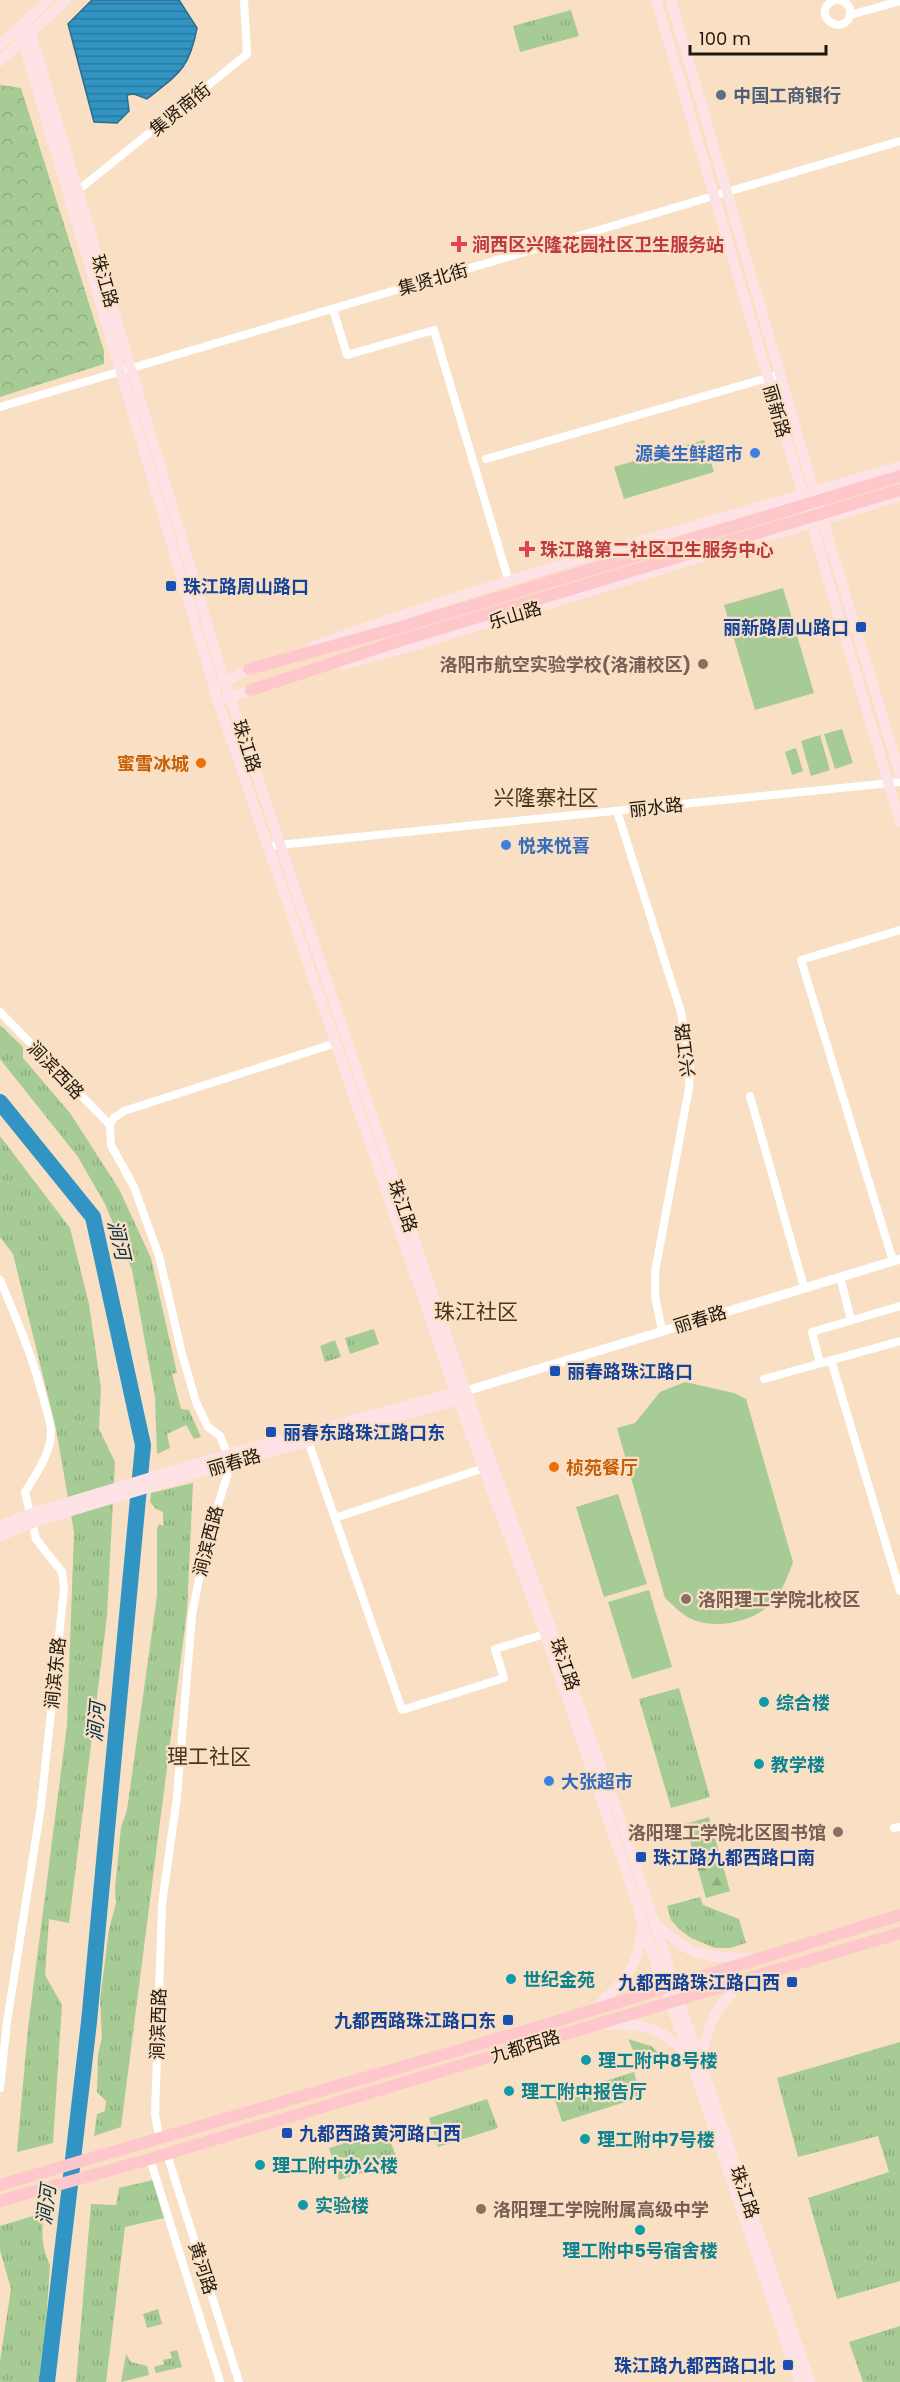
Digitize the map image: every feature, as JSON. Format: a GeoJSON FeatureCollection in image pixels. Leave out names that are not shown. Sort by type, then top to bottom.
{"type":"FeatureCollection","features":[{"type":"Feature","properties":{"kind":"main road"},"geometry":{"type":"LineString","coordinates":[[0,45],[49,0]]}},
{"type":"Feature","properties":{"kind":"main road"},"geometry":{"type":"LineString","coordinates":[[0,61],[66,0]]}},
{"type":"Feature","properties":{"kind":"main road","name":"丽新路"},"geometry":{"type":"LineString","coordinates":[[656,0],[802,494],[894,782],[900,822]]}},
{"type":"Feature","properties":{"kind":"main road","name":"丽新路"},"geometry":{"type":"LineString","coordinates":[[671,0],[814,491],[900,774]]}},
{"type":"Feature","properties":{"kind":"main road","name":"珠江路"},"geometry":{"type":"LineString","coordinates":[[23,24],[74,193],[218,701],[274,845],[624,1831],[653,1920],[669,1987]]}},
{"type":"Feature","properties":{"kind":"main road","name":"珠江路"},"geometry":{"type":"LineString","coordinates":[[124,370],[231,697],[274,845],[336,1043],[456,1396],[545,1634],[643,1927],[669,1987],[810,2382]]}},
{"type":"Feature","properties":{"kind":"main road","name":"乐山路"},"geometry":{"type":"LineString","coordinates":[[214,686],[249,669],[389,619],[900,466]]}},
{"type":"Feature","properties":{"kind":"main road"},"geometry":{"type":"LineString","coordinates":[[250,690],[397,635],[900,478]]}},
{"type":"Feature","properties":{"kind":"main road","name":"乐山路"},"geometry":{"type":"LineString","coordinates":[[218,701],[250,690],[416,645],[811,523],[820,511],[900,478]]}},
{"type":"Feature","properties":{"kind":"main road"},"geometry":{"type":"LineString","coordinates":[[249,669],[397,635],[900,488]]}},
{"type":"Feature","properties":{"kind":"main road","name":"乐山路"},"geometry":{"type":"LineString","coordinates":[[820,511],[900,488]]}},
{"type":"Feature","properties":{"kind":"main road"},"geometry":{"type":"LineString","coordinates":[[802,494],[820,511]]}},
{"type":"Feature","properties":{"kind":"main road","name":"乐山路"},"geometry":{"type":"LineString","coordinates":[[820,511],[900,496]]}},
{"type":"Feature","properties":{"kind":"main road","name":"丽春路"},"geometry":{"type":"LineString","coordinates":[[228,1459],[308,1441],[466,1391]]}},
{"type":"Feature","properties":{"kind":"main road","name":"丽春路"},"geometry":{"type":"LineString","coordinates":[[0,1526],[34,1518],[228,1459],[456,1396]]}},
{"type":"Feature","properties":{"kind":"main road","name":"丽春路"},"geometry":{"type":"LineString","coordinates":[[0,1536],[34,1518]]}},
{"type":"Feature","properties":{"kind":"main road","name":"九都西路"},"geometry":{"type":"LineString","coordinates":[[6,2184],[669,1987],[900,1915]]}},
{"type":"Feature","properties":{"kind":"main road"},"geometry":{"type":"LineString","coordinates":[[653,1920],[681,1946],[695,1954],[755,1960]]}},
{"type":"Feature","properties":{"kind":"main road"},"geometry":{"type":"LineString","coordinates":[[594,2009],[623,1982],[634,1965],[639,1953],[643,1927]]}},
{"type":"Feature","properties":{"kind":"main road","name":"九都西路"},"geometry":{"type":"LineString","coordinates":[[0,2201],[167,2154],[900,1933]]}},
{"type":"Feature","properties":{"kind":"main road"},"geometry":{"type":"LineString","coordinates":[[698,2067],[710,2022],[720,2004],[738,1986],[754,1978]]}},
{"type":"Feature","properties":{"kind":"main road"},"geometry":{"type":"LineString","coordinates":[[594,2025],[634,2024],[659,2032],[681,2049],[698,2067]]}},
{"type":"Feature","properties":{"kind":"main road","name":"珠江路"},"geometry":{"type":"LineString","coordinates":[[698,2067],[799,2382]]}},
{"type":"Feature","properties":{"kind":"street","name":"集贤南街"},"geometry":{"type":"LineString","coordinates":[[74,193],[247,54],[244,0]]}},
{"type":"Feature","properties":{"kind":"street"},"geometry":{"type":"LineString","coordinates":[[850,15],[848,4],[842,0],[824,4],[825,17],[830,23],[837,25],[844,24],[850,15],[900,2]]}},
{"type":"Feature","properties":{"kind":"street","name":"集贤北街"},"geometry":{"type":"LineString","coordinates":[[0,407],[900,141]]}},
{"type":"Feature","properties":{"kind":"street"},"geometry":{"type":"LineString","coordinates":[[333,309],[347,355],[434,330],[509,582]]}},
{"type":"Feature","properties":{"kind":"street"},"geometry":{"type":"LineString","coordinates":[[486,459],[781,374]]}},
{"type":"Feature","properties":{"kind":"street","name":"丽水路"},"geometry":{"type":"LineString","coordinates":[[274,845],[894,782]]}},
{"type":"Feature","properties":{"kind":"street","name":"兴江路"},"geometry":{"type":"LineString","coordinates":[[618,811],[681,1012],[690,1061],[689,1088],[655,1272],[655,1296],[662,1330]]}},
{"type":"Feature","properties":{"kind":"street"},"geometry":{"type":"LineString","coordinates":[[896,1260],[801,960],[900,930]]}},
{"type":"Feature","properties":{"kind":"street","name":"涧滨西路"},"geometry":{"type":"LineString","coordinates":[[0,1012],[110,1125]]}},
{"type":"Feature","properties":{"kind":"street"},"geometry":{"type":"LineString","coordinates":[[228,1459],[220,1436],[208,1427],[196,1402],[159,1256],[134,1187],[111,1145],[110,1125],[114,1118],[124,1111],[336,1043]]}},
{"type":"Feature","properties":{"kind":"street"},"geometry":{"type":"LineString","coordinates":[[750,1096],[804,1287]]}},
{"type":"Feature","properties":{"kind":"street","name":"丽春路"},"geometry":{"type":"LineString","coordinates":[[466,1391],[896,1260]]}},
{"type":"Feature","properties":{"kind":"street"},"geometry":{"type":"LineString","coordinates":[[840,1277],[851,1320]]}},
{"type":"Feature","properties":{"kind":"street","name":"涧滨东路"},"geometry":{"type":"LineString","coordinates":[[0,1280],[32,1356],[49,1417],[51,1435],[36,1473],[25,1492],[34,1518],[36,1539],[62,1572],[64,1589],[41,1806],[7,2022],[0,2088]]}},
{"type":"Feature","properties":{"kind":"street"},"geometry":{"type":"LineString","coordinates":[[820,1363],[812,1332],[900,1306]]}},
{"type":"Feature","properties":{"kind":"street"},"geometry":{"type":"LineString","coordinates":[[764,1379],[900,1341]]}},
{"type":"Feature","properties":{"kind":"street"},"geometry":{"type":"LineString","coordinates":[[831,1360],[900,1591]]}},
{"type":"Feature","properties":{"kind":"street"},"geometry":{"type":"LineString","coordinates":[[308,1441],[402,1710],[504,1678],[495,1649],[545,1634]]}},
{"type":"Feature","properties":{"kind":"street","name":"涧滨西路"},"geometry":{"type":"LineString","coordinates":[[160,2140],[155,2115],[162,1904],[177,1797],[192,1615],[206,1544],[228,1459]]}},
{"type":"Feature","properties":{"kind":"street"},"geometry":{"type":"LineString","coordinates":[[335,1518],[482,1469]]}},
{"type":"Feature","properties":{"kind":"street","name":"黄河路"},"geometry":{"type":"LineString","coordinates":[[167,2154],[240,2382]]}},
{"type":"Feature","properties":{"kind":"street","name":"黄河路"},"geometry":{"type":"LineString","coordinates":[[150,2159],[220,2382]]}},
{"type":"Feature","properties":{"kind":"green space"},"geometry":{"type":"Polygon","coordinates":[[[571,10],[579,36],[520,52],[513,26],[571,10]]]}},
{"type":"Feature","properties":{"kind":"green space"},"geometry":{"type":"Polygon","coordinates":[[[0,85],[21,88],[104,351],[104,364],[0,397],[0,85]]]}},
{"type":"Feature","properties":{"kind":"green space"},"geometry":{"type":"Polygon","coordinates":[[[704,440],[714,472],[624,499],[614,467],[704,440]]]}},
{"type":"Feature","properties":{"kind":"green space"},"geometry":{"type":"Polygon","coordinates":[[[783,588],[814,693],[755,710],[724,605],[783,588]]]}},
{"type":"Feature","properties":{"kind":"green space"},"geometry":{"type":"Polygon","coordinates":[[[842,729],[853,763],[835,769],[824,734],[842,729]]]}},
{"type":"Feature","properties":{"kind":"green space"},"geometry":{"type":"Polygon","coordinates":[[[820,735],[830,770],[811,776],[801,741],[820,735]]]}},
{"type":"Feature","properties":{"kind":"green space"},"geometry":{"type":"Polygon","coordinates":[[[796,748],[803,771],[792,775],[785,752],[796,748]]]}},
{"type":"Feature","properties":{"kind":"green space"},"geometry":{"type":"Polygon","coordinates":[[[0,1025],[23,1047],[23,1058],[70,1113],[119,1189],[151,1258],[177,1373],[172,1374],[181,1409],[189,1410],[201,1437],[194,1439],[186,1425],[167,1434],[170,1448],[157,1454],[155,1397],[132,1270],[105,1204],[78,1157],[0,1059],[0,1025]]]}},
{"type":"Feature","properties":{"kind":"green space"},"geometry":{"type":"Polygon","coordinates":[[[0,1136],[70,1228],[89,1304],[101,1388],[99,1429],[115,1462],[107,1616],[69,1923],[49,1919],[45,1975],[62,2005],[53,2143],[17,2152],[28,2028],[67,1725],[74,1532],[56,1429],[13,1254],[0,1237],[0,1136]]]}},
{"type":"Feature","properties":{"kind":"green space"},"geometry":{"type":"Polygon","coordinates":[[[374,1329],[379,1344],[350,1354],[345,1338],[374,1329]]]}},
{"type":"Feature","properties":{"kind":"green space"},"geometry":{"type":"Polygon","coordinates":[[[335,1340],[341,1357],[325,1362],[320,1346],[335,1340]]]}},
{"type":"Feature","properties":{"kind":"green space"},"geometry":{"type":"Polygon","coordinates":[[[685,1382],[734,1393],[746,1399],[793,1562],[775,1600],[757,1614],[737,1621],[715,1624],[695,1620],[683,1614],[665,1598],[617,1428],[635,1423],[660,1392],[685,1382]]]}},
{"type":"Feature","properties":{"kind":"green space"},"geometry":{"type":"Polygon","coordinates":[[[193,1483],[187,1611],[121,2127],[94,2136],[97,2114],[105,2111],[106,2101],[97,2092],[98,2054],[102,2038],[100,2000],[109,1929],[116,1903],[115,1889],[121,1827],[127,1810],[157,1596],[157,1529],[159,1524],[163,1526],[163,1512],[156,1509],[150,1502],[151,1493],[193,1483]]]}},
{"type":"Feature","properties":{"kind":"green space"},"geometry":{"type":"Polygon","coordinates":[[[618,1494],[647,1584],[604,1597],[576,1507],[618,1494]]]}},
{"type":"Feature","properties":{"kind":"green space"},"geometry":{"type":"Polygon","coordinates":[[[649,1590],[672,1667],[632,1679],[608,1602],[649,1590]]]}},
{"type":"Feature","properties":{"kind":"green space"},"geometry":{"type":"Polygon","coordinates":[[[679,1688],[710,1797],[671,1808],[639,1699],[679,1688]]]}},
{"type":"Feature","properties":{"kind":"green space"},"geometry":{"type":"Polygon","coordinates":[[[709,1817],[730,1891],[706,1898],[685,1824],[709,1817]]]}},
{"type":"Feature","properties":{"kind":"green space"},"geometry":{"type":"Polygon","coordinates":[[[700,1897],[703,1905],[739,1919],[746,1943],[730,1948],[715,1948],[691,1938],[680,1930],[671,1920],[667,1906],[700,1897]]]}},
{"type":"Feature","properties":{"kind":"green space"},"geometry":{"type":"Polygon","coordinates":[[[628,2039],[651,2046],[664,2058],[640,2066],[628,2039]]]}},
{"type":"Feature","properties":{"kind":"green space"},"geometry":{"type":"Polygon","coordinates":[[[900,2042],[900,2281],[837,2299],[808,2198],[889,2172],[878,2136],[798,2157],[777,2078],[900,2042]]]}},
{"type":"Feature","properties":{"kind":"green space"},"geometry":{"type":"Polygon","coordinates":[[[634,2072],[641,2097],[562,2122],[554,2097],[634,2072]]]}},
{"type":"Feature","properties":{"kind":"green space"},"geometry":{"type":"Polygon","coordinates":[[[487,2099],[498,2128],[438,2147],[429,2118],[487,2099]]]}},
{"type":"Feature","properties":{"kind":"green space"},"geometry":{"type":"Polygon","coordinates":[[[386,2130],[398,2161],[339,2180],[329,2148],[386,2130]]]}},
{"type":"Feature","properties":{"kind":"green space"},"geometry":{"type":"Polygon","coordinates":[[[153,2180],[164,2218],[125,2227],[106,2382],[76,2382],[91,2204],[116,2205],[119,2188],[153,2180]]]}},
{"type":"Feature","properties":{"kind":"green space"},"geometry":{"type":"Polygon","coordinates":[[[43,2213],[42,2233],[50,2265],[42,2382],[0,2382],[0,2361],[11,2289],[0,2250],[0,2226],[43,2213]]]}},
{"type":"Feature","properties":{"kind":"green space"},"geometry":{"type":"Polygon","coordinates":[[[158,2309],[162,2324],[147,2328],[143,2314],[158,2309]]]}},
{"type":"Feature","properties":{"kind":"green space"},"geometry":{"type":"Polygon","coordinates":[[[900,2326],[900,2382],[863,2382],[849,2342],[900,2326]]]}},
{"type":"Feature","properties":{"kind":"green space"},"geometry":{"type":"Polygon","coordinates":[[[177,2350],[182,2367],[156,2373],[154,2367],[164,2364],[163,2360],[172,2358],[170,2352],[177,2350]]]}},
{"type":"Feature","properties":{"kind":"green space"},"geometry":{"type":"Polygon","coordinates":[[[126,2354],[131,2362],[147,2366],[149,2375],[121,2382],[126,2354]]]}},
{"type":"Feature","properties":{"kind":"water"},"geometry":{"type":"Polygon","coordinates":[[[92,0],[179,0],[197,28],[190,53],[181,70],[147,99],[134,94],[127,95],[129,111],[117,123],[94,122],[68,24],[92,0]]]}},
{"type":"Feature","properties":{"kind":"waterway","name":"涧河"},"geometry":{"type":"LineString","coordinates":[[0,1102],[93,1217],[143,1445],[89,2022],[47,2382]]}},
{"type":"Feature","properties":{"kind":"place","name":"中国工商银行"},"geometry":{"type":"Point","coordinates":[721,95]}},
{"type":"Feature","properties":{"kind":"place","name":"涧西区兴隆花园社区卫生服务站"},"geometry":{"type":"Point","coordinates":[459,244]}},
{"type":"Feature","properties":{"kind":"place","name":"源美生鲜超市"},"geometry":{"type":"Point","coordinates":[755,453]}},
{"type":"Feature","properties":{"kind":"place","name":"珠江路第二社区卫生服务中心"},"geometry":{"type":"Point","coordinates":[527,549]}},
{"type":"Feature","properties":{"kind":"place","name":"珠江路周山路口"},"geometry":{"type":"Point","coordinates":[171,586]}},
{"type":"Feature","properties":{"kind":"place","name":"丽新路周山路口"},"geometry":{"type":"Point","coordinates":[861,627]}},
{"type":"Feature","properties":{"kind":"place","name":"洛阳市航空实验学校(洛浦校区)"},"geometry":{"type":"Point","coordinates":[703,664]}},
{"type":"Feature","properties":{"kind":"place","name":"蜜雪冰城"},"geometry":{"type":"Point","coordinates":[201,763]}},
{"type":"Feature","properties":{"kind":"place","name":"悦来悦喜"},"geometry":{"type":"Point","coordinates":[506,845]}},
{"type":"Feature","properties":{"kind":"place","name":"丽春路珠江路口"},"geometry":{"type":"Point","coordinates":[555,1371]}},
{"type":"Feature","properties":{"kind":"place","name":"丽春东路珠江路口东"},"geometry":{"type":"Point","coordinates":[271,1432]}},
{"type":"Feature","properties":{"kind":"place","name":"桢苑餐厅"},"geometry":{"type":"Point","coordinates":[554,1467]}},
{"type":"Feature","properties":{"kind":"place","name":"洛阳理工学院北校区"},"geometry":{"type":"Point","coordinates":[686,1599]}},
{"type":"Feature","properties":{"kind":"place","name":"综合楼"},"geometry":{"type":"Point","coordinates":[764,1702]}},
{"type":"Feature","properties":{"kind":"place","name":"教学楼"},"geometry":{"type":"Point","coordinates":[759,1764]}},
{"type":"Feature","properties":{"kind":"place","name":"大张超市"},"geometry":{"type":"Point","coordinates":[549,1781]}},
{"type":"Feature","properties":{"kind":"place","name":"洛阳理工学院北区图书馆"},"geometry":{"type":"Point","coordinates":[838,1832]}},
{"type":"Feature","properties":{"kind":"place","name":"珠江路九都西路口南"},"geometry":{"type":"Point","coordinates":[641,1857]}},
{"type":"Feature","properties":{"kind":"place","name":"世纪金苑"},"geometry":{"type":"Point","coordinates":[511,1979]}},
{"type":"Feature","properties":{"kind":"place","name":"九都西路珠江路口西"},"geometry":{"type":"Point","coordinates":[792,1982]}},
{"type":"Feature","properties":{"kind":"place","name":"九都西路珠江路口东"},"geometry":{"type":"Point","coordinates":[508,2020]}},
{"type":"Feature","properties":{"kind":"place","name":"理工附中8号楼"},"geometry":{"type":"Point","coordinates":[586,2060]}},
{"type":"Feature","properties":{"kind":"place","name":"理工附中报告厅"},"geometry":{"type":"Point","coordinates":[509,2091]}},
{"type":"Feature","properties":{"kind":"place","name":"九都西路黄河路口西"},"geometry":{"type":"Point","coordinates":[287,2133]}},
{"type":"Feature","properties":{"kind":"place","name":"理工附中7号楼"},"geometry":{"type":"Point","coordinates":[585,2139]}},
{"type":"Feature","properties":{"kind":"place","name":"理工附中办公楼"},"geometry":{"type":"Point","coordinates":[260,2165]}},
{"type":"Feature","properties":{"kind":"place","name":"实验楼"},"geometry":{"type":"Point","coordinates":[303,2205]}},
{"type":"Feature","properties":{"kind":"place","name":"洛阳理工学院附属高级中学"},"geometry":{"type":"Point","coordinates":[481,2209]}},
{"type":"Feature","properties":{"kind":"place","name":"理工附中5号宿舍楼"},"geometry":{"type":"Point","coordinates":[640,2230]}},
{"type":"Feature","properties":{"kind":"place","name":"珠江路九都西路口北"},"geometry":{"type":"Point","coordinates":[788,2365]}},
{"type":"Feature","properties":{"kind":"district","name":"兴隆寨社区"},"geometry":{"type":"Point","coordinates":[546,797]}},
{"type":"Feature","properties":{"kind":"district","name":"珠江社区"},"geometry":{"type":"Point","coordinates":[476,1311]}},
{"type":"Feature","properties":{"kind":"district","name":"理工社区"},"geometry":{"type":"Point","coordinates":[209,1756]}}]}
